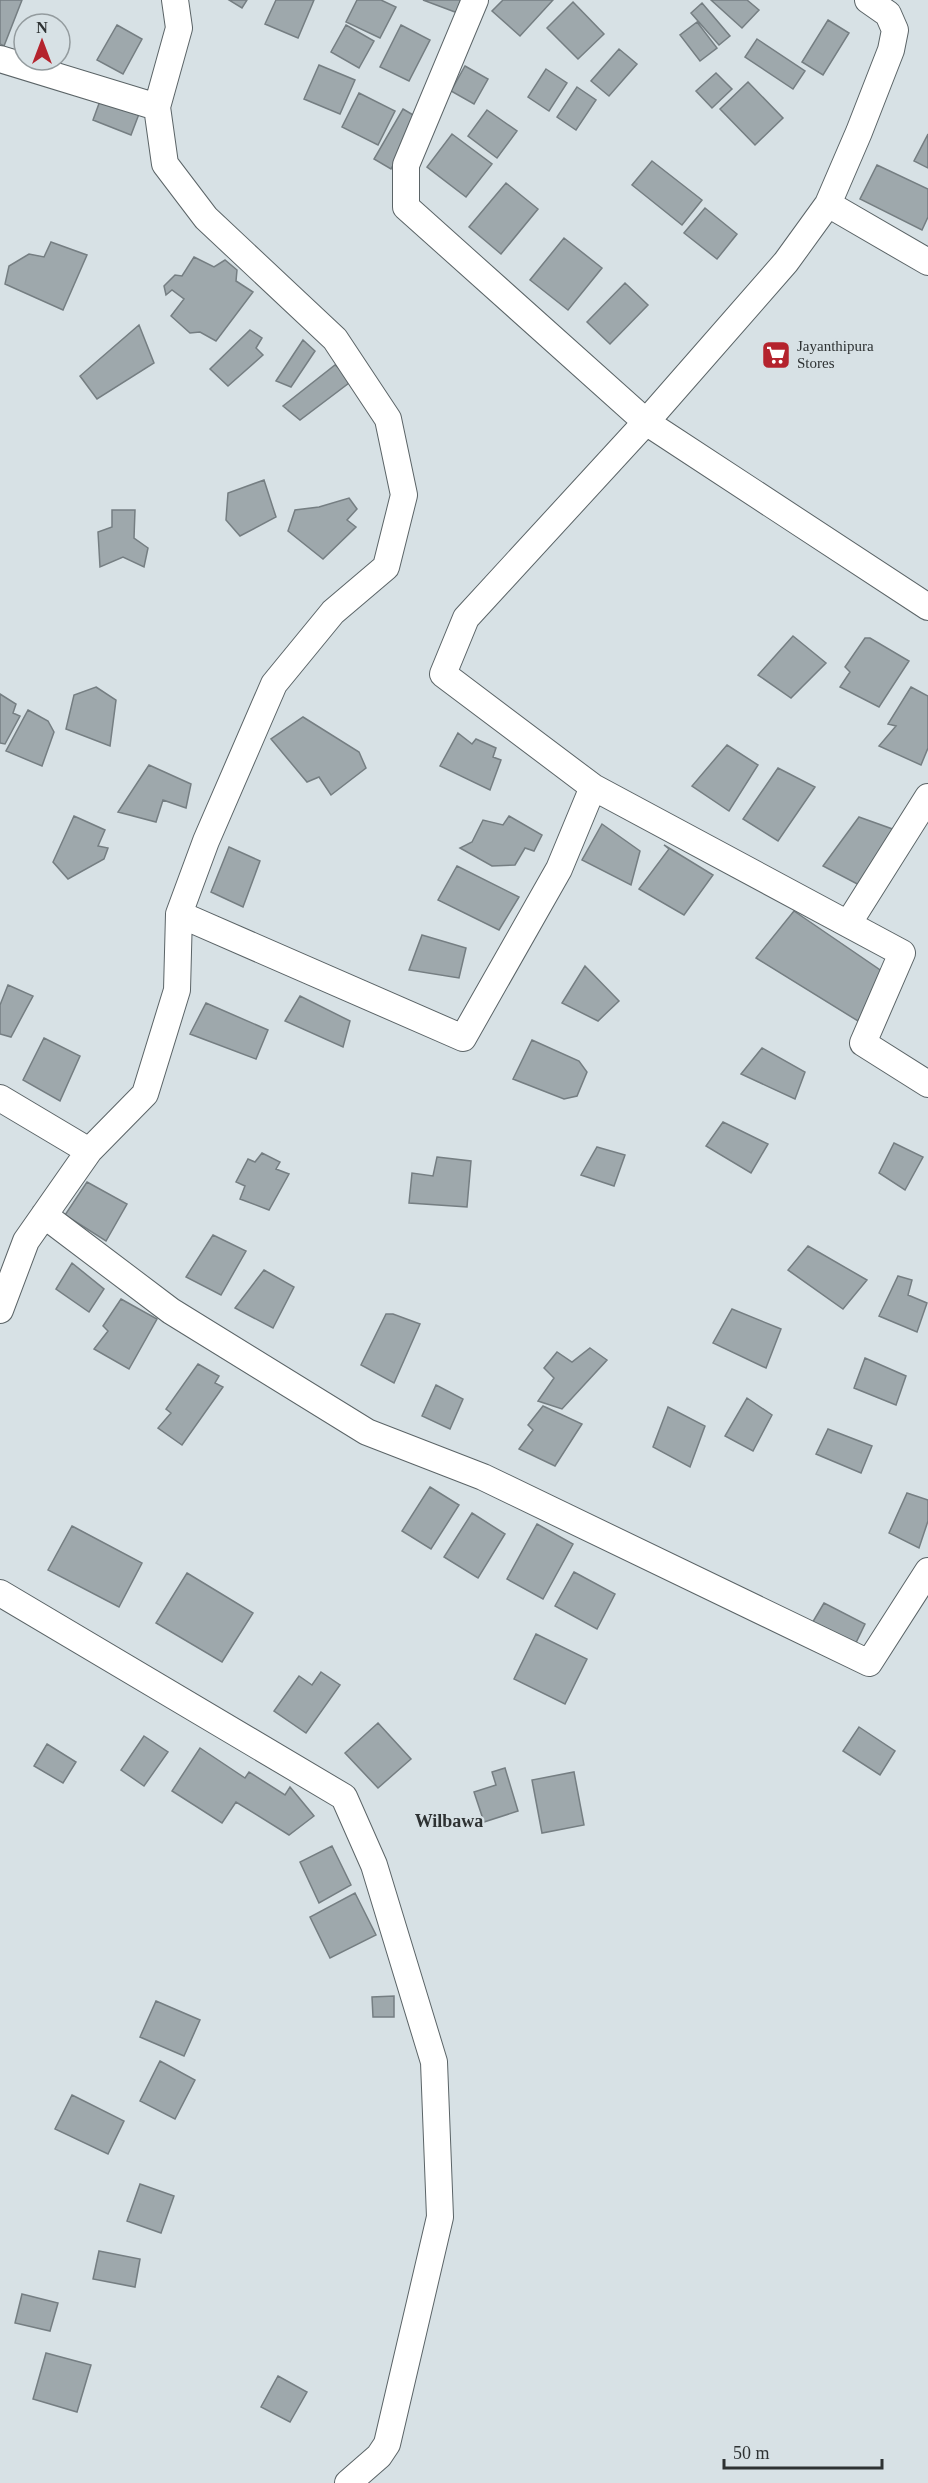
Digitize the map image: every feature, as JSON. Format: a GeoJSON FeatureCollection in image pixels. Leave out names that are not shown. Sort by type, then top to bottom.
{"type":"FeatureCollection","features":[{"type":"Feature","properties":{"kind":"street"},"geometry":{"type":"LineString","coordinates":[[0,1310],[26,1241],[89,1151],[145,1094],[177,990],[179,914],[206,841],[274,684],[333,612],[386,567],[404,495],[388,419],[335,339],[206,218],[165,164],[158,106],[179,28],[175,0]]}},
{"type":"Feature","properties":{"kind":"street"},"geometry":{"type":"LineString","coordinates":[[475,0],[406,165],[406,207],[646,422],[928,607]]}},
{"type":"Feature","properties":{"kind":"street"},"geometry":{"type":"LineString","coordinates":[[868,0],[888,14],[895,30],[891,50],[828,204],[786,262],[646,422],[466,618],[443,674],[593,787],[902,953],[863,1043],[928,1083]]}},
{"type":"Feature","properties":{"kind":"street"},"geometry":{"type":"LineString","coordinates":[[0,59],[158,106]]}},
{"type":"Feature","properties":{"kind":"street"},"geometry":{"type":"LineString","coordinates":[[828,204],[928,262]]}},
{"type":"Feature","properties":{"kind":"street"},"geometry":{"type":"LineString","coordinates":[[179,914],[463,1038],[559,869],[593,787]]}},
{"type":"Feature","properties":{"kind":"street"},"geometry":{"type":"LineString","coordinates":[[848,924],[925,808]]}},
{"type":"Feature","properties":{"kind":"street"},"geometry":{"type":"LineString","coordinates":[[0,1098],[89,1151]]}},
{"type":"Feature","properties":{"kind":"street"},"geometry":{"type":"LineString","coordinates":[[44,1215],[171,1311],[367,1432],[483,1477],[868,1663],[928,1571]]}},
{"type":"Feature","properties":{"kind":"street"},"geometry":{"type":"LineString","coordinates":[[0,1593],[344,1797],[374,1865],[434,2061],[440,2217],[387,2444],[379,2456],[348,2483]]}},
{"type":"Feature","properties":{"kind":"building"},"geometry":{"type":"Polygon","coordinates":[[[0,0],[22,0],[17,12],[12,12],[12,26],[4,46],[0,44],[0,0]]]}},
{"type":"Feature","properties":{"kind":"building"},"geometry":{"type":"Polygon","coordinates":[[[229,0],[247,0],[242,8],[229,0]]]}},
{"type":"Feature","properties":{"kind":"building"},"geometry":{"type":"Polygon","coordinates":[[[276,0],[314,0],[298,38],[265,24],[276,0]]]}},
{"type":"Feature","properties":{"kind":"building"},"geometry":{"type":"Polygon","coordinates":[[[357,0],[381,0],[396,7],[380,38],[346,22],[357,0]]]}},
{"type":"Feature","properties":{"kind":"building"},"geometry":{"type":"Polygon","coordinates":[[[423,0],[468,0],[463,15],[423,0]]]}},
{"type":"Feature","properties":{"kind":"building"},"geometry":{"type":"Polygon","coordinates":[[[503,0],[553,0],[520,36],[492,11],[503,0]]]}},
{"type":"Feature","properties":{"kind":"building"},"geometry":{"type":"Polygon","coordinates":[[[711,0],[747,0],[759,10],[742,28],[711,0]]]}},
{"type":"Feature","properties":{"kind":"building"},"geometry":{"type":"Polygon","coordinates":[[[573,2],[604,34],[578,59],[547,28],[573,2]]]}},
{"type":"Feature","properties":{"kind":"building"},"geometry":{"type":"Polygon","coordinates":[[[702,3],[730,36],[719,45],[691,13],[702,3]]]}},
{"type":"Feature","properties":{"kind":"building"},"geometry":{"type":"Polygon","coordinates":[[[828,20],[849,33],[823,75],[802,62],[828,20]]]}},
{"type":"Feature","properties":{"kind":"building"},"geometry":{"type":"Polygon","coordinates":[[[697,22],[717,48],[700,61],[680,35],[697,22]]]}},
{"type":"Feature","properties":{"kind":"building"},"geometry":{"type":"Polygon","coordinates":[[[117,25],[142,39],[123,74],[97,60],[117,25]]]}},
{"type":"Feature","properties":{"kind":"building"},"geometry":{"type":"Polygon","coordinates":[[[346,25],[374,41],[359,68],[331,52],[346,25]]]}},
{"type":"Feature","properties":{"kind":"building"},"geometry":{"type":"Polygon","coordinates":[[[401,25],[430,40],[409,81],[380,67],[401,25]]]}},
{"type":"Feature","properties":{"kind":"building"},"geometry":{"type":"Polygon","coordinates":[[[757,39],[805,71],[793,89],[745,57],[757,39]]]}},
{"type":"Feature","properties":{"kind":"building"},"geometry":{"type":"Polygon","coordinates":[[[619,49],[637,64],[609,96],[591,81],[619,49]]]}},
{"type":"Feature","properties":{"kind":"building"},"geometry":{"type":"Polygon","coordinates":[[[319,65],[355,80],[340,114],[304,99],[319,65]]]}},
{"type":"Feature","properties":{"kind":"building"},"geometry":{"type":"Polygon","coordinates":[[[465,66],[488,79],[474,104],[451,91],[465,66]]]}},
{"type":"Feature","properties":{"kind":"building"},"geometry":{"type":"Polygon","coordinates":[[[546,69],[567,83],[549,111],[528,97],[546,69]]]}},
{"type":"Feature","properties":{"kind":"building"},"geometry":{"type":"Polygon","coordinates":[[[716,73],[732,89],[712,108],[696,91],[716,73]]]}},
{"type":"Feature","properties":{"kind":"building"},"geometry":{"type":"Polygon","coordinates":[[[748,82],[783,118],[755,145],[720,109],[748,82]]]}},
{"type":"Feature","properties":{"kind":"building"},"geometry":{"type":"Polygon","coordinates":[[[577,87],[596,100],[576,130],[557,117],[577,87]]]}},
{"type":"Feature","properties":{"kind":"building"},"geometry":{"type":"Polygon","coordinates":[[[359,93],[395,111],[378,145],[342,127],[359,93]]]}},
{"type":"Feature","properties":{"kind":"building"},"geometry":{"type":"Polygon","coordinates":[[[101,98],[139,114],[131,135],[93,120],[101,98]]]}},
{"type":"Feature","properties":{"kind":"building"},"geometry":{"type":"Polygon","coordinates":[[[403,109],[420,119],[391,169],[374,159],[403,109]]]}},
{"type":"Feature","properties":{"kind":"building"},"geometry":{"type":"Polygon","coordinates":[[[487,110],[517,131],[497,158],[468,136],[487,110]]]}},
{"type":"Feature","properties":{"kind":"building"},"geometry":{"type":"Polygon","coordinates":[[[452,134],[492,164],[466,197],[427,167],[452,134]]]}},
{"type":"Feature","properties":{"kind":"building"},"geometry":{"type":"Polygon","coordinates":[[[928,134],[928,168],[914,161],[928,134]]]}},
{"type":"Feature","properties":{"kind":"building"},"geometry":{"type":"Polygon","coordinates":[[[652,161],[702,200],[682,225],[632,185],[652,161]]]}},
{"type":"Feature","properties":{"kind":"building"},"geometry":{"type":"Polygon","coordinates":[[[877,165],[928,189],[928,217],[922,230],[860,199],[877,165]]]}},
{"type":"Feature","properties":{"kind":"building"},"geometry":{"type":"Polygon","coordinates":[[[506,183],[538,209],[501,254],[469,227],[506,183]]]}},
{"type":"Feature","properties":{"kind":"building"},"geometry":{"type":"Polygon","coordinates":[[[705,208],[737,234],[717,259],[684,233],[705,208]]]}},
{"type":"Feature","properties":{"kind":"building"},"geometry":{"type":"Polygon","coordinates":[[[564,238],[602,268],[568,310],[530,280],[564,238]]]}},
{"type":"Feature","properties":{"kind":"building"},"geometry":{"type":"Polygon","coordinates":[[[51,242],[87,255],[63,310],[5,284],[9,266],[29,254],[44,257],[51,242]]]}},
{"type":"Feature","properties":{"kind":"building"},"geometry":{"type":"Polygon","coordinates":[[[194,257],[214,267],[225,260],[237,270],[236,281],[253,292],[216,341],[200,332],[190,333],[171,316],[184,299],[172,290],[166,295],[164,286],[175,275],[182,276],[194,257]]]}},
{"type":"Feature","properties":{"kind":"building"},"geometry":{"type":"Polygon","coordinates":[[[625,283],[648,305],[610,344],[587,322],[625,283]]]}},
{"type":"Feature","properties":{"kind":"building"},"geometry":{"type":"Polygon","coordinates":[[[139,325],[154,363],[97,399],[80,376],[139,325]]]}},
{"type":"Feature","properties":{"kind":"building"},"geometry":{"type":"Polygon","coordinates":[[[250,330],[262,338],[256,348],[263,355],[228,386],[210,369],[250,330]]]}},
{"type":"Feature","properties":{"kind":"building"},"geometry":{"type":"Polygon","coordinates":[[[303,340],[315,351],[291,387],[276,381],[303,340]]]}},
{"type":"Feature","properties":{"kind":"building"},"geometry":{"type":"Polygon","coordinates":[[[335,365],[353,380],[300,420],[283,406],[335,365]]]}},
{"type":"Feature","properties":{"kind":"building"},"geometry":{"type":"Polygon","coordinates":[[[264,480],[276,517],[240,536],[226,520],[228,493],[264,480]]]}},
{"type":"Feature","properties":{"kind":"building"},"geometry":{"type":"Polygon","coordinates":[[[349,498],[357,509],[347,520],[356,527],[323,559],[288,531],[295,510],[319,507],[349,498]]]}},
{"type":"Feature","properties":{"kind":"building"},"geometry":{"type":"Polygon","coordinates":[[[112,510],[135,510],[134,538],[148,548],[144,567],[123,557],[100,567],[98,532],[112,527],[112,510]]]}},
{"type":"Feature","properties":{"kind":"building"},"geometry":{"type":"Polygon","coordinates":[[[793,636],[826,663],[791,698],[758,675],[793,636]]]}},
{"type":"Feature","properties":{"kind":"building"},"geometry":{"type":"Polygon","coordinates":[[[865,638],[870,638],[909,661],[879,707],[840,687],[850,672],[845,667],[865,638]]]}},
{"type":"Feature","properties":{"kind":"building"},"geometry":{"type":"Polygon","coordinates":[[[96,687],[116,700],[110,746],[66,729],[74,695],[96,687]]]}},
{"type":"Feature","properties":{"kind":"building"},"geometry":{"type":"Polygon","coordinates":[[[911,687],[928,696],[928,748],[921,765],[879,746],[896,726],[888,724],[911,687]]]}},
{"type":"Feature","properties":{"kind":"building"},"geometry":{"type":"Polygon","coordinates":[[[0,694],[16,704],[13,713],[20,716],[5,744],[0,743],[0,694]]]}},
{"type":"Feature","properties":{"kind":"building"},"geometry":{"type":"Polygon","coordinates":[[[28,710],[48,721],[54,732],[42,766],[6,751],[28,710]]]}},
{"type":"Feature","properties":{"kind":"building"},"geometry":{"type":"Polygon","coordinates":[[[303,717],[359,752],[366,768],[331,795],[319,777],[307,782],[271,739],[303,717]]]}},
{"type":"Feature","properties":{"kind":"building"},"geometry":{"type":"Polygon","coordinates":[[[458,733],[472,744],[476,739],[496,748],[493,757],[501,760],[490,790],[440,766],[458,733]]]}},
{"type":"Feature","properties":{"kind":"building"},"geometry":{"type":"Polygon","coordinates":[[[727,745],[758,765],[729,811],[692,786],[727,745]]]}},
{"type":"Feature","properties":{"kind":"building"},"geometry":{"type":"Polygon","coordinates":[[[149,765],[191,784],[186,808],[163,800],[156,822],[118,812],[149,765]]]}},
{"type":"Feature","properties":{"kind":"building"},"geometry":{"type":"Polygon","coordinates":[[[778,768],[815,787],[778,841],[743,819],[778,768]]]}},
{"type":"Feature","properties":{"kind":"building"},"geometry":{"type":"Polygon","coordinates":[[[74,816],[105,830],[98,846],[108,848],[104,859],[68,879],[53,862],[74,816]]]}},
{"type":"Feature","properties":{"kind":"building"},"geometry":{"type":"Polygon","coordinates":[[[509,816],[542,835],[534,851],[525,848],[515,865],[492,866],[460,848],[472,842],[483,820],[503,825],[509,816]]]}},
{"type":"Feature","properties":{"kind":"building"},"geometry":{"type":"Polygon","coordinates":[[[859,817],[898,831],[863,887],[823,866],[859,817]]]}},
{"type":"Feature","properties":{"kind":"building"},"geometry":{"type":"Polygon","coordinates":[[[602,824],[640,851],[631,885],[582,860],[602,824]]]}},
{"type":"Feature","properties":{"kind":"building"},"geometry":{"type":"Polygon","coordinates":[[[664,845],[713,875],[684,915],[639,889],[669,849],[664,845]]]}},
{"type":"Feature","properties":{"kind":"building"},"geometry":{"type":"Polygon","coordinates":[[[229,847],[260,861],[243,907],[211,892],[229,847]]]}},
{"type":"Feature","properties":{"kind":"building"},"geometry":{"type":"Polygon","coordinates":[[[457,866],[519,897],[499,930],[438,900],[457,866]]]}},
{"type":"Feature","properties":{"kind":"building"},"geometry":{"type":"Polygon","coordinates":[[[794,911],[886,974],[858,1021],[756,958],[794,911]]]}},
{"type":"Feature","properties":{"kind":"building"},"geometry":{"type":"Polygon","coordinates":[[[422,935],[466,948],[459,978],[409,970],[422,935]]]}},
{"type":"Feature","properties":{"kind":"building"},"geometry":{"type":"Polygon","coordinates":[[[585,966],[619,1001],[598,1021],[562,1003],[585,966]]]}},
{"type":"Feature","properties":{"kind":"building"},"geometry":{"type":"Polygon","coordinates":[[[8,985],[33,996],[11,1037],[0,1034],[0,1005],[8,985]]]}},
{"type":"Feature","properties":{"kind":"building"},"geometry":{"type":"Polygon","coordinates":[[[300,996],[350,1021],[343,1047],[285,1021],[300,996]]]}},
{"type":"Feature","properties":{"kind":"building"},"geometry":{"type":"Polygon","coordinates":[[[206,1003],[268,1030],[256,1059],[190,1034],[206,1003]]]}},
{"type":"Feature","properties":{"kind":"building"},"geometry":{"type":"Polygon","coordinates":[[[44,1038],[80,1056],[60,1101],[23,1080],[44,1038]]]}},
{"type":"Feature","properties":{"kind":"building"},"geometry":{"type":"Polygon","coordinates":[[[532,1040],[579,1061],[587,1072],[577,1096],[564,1099],[513,1079],[532,1040]]]}},
{"type":"Feature","properties":{"kind":"building"},"geometry":{"type":"Polygon","coordinates":[[[762,1048],[805,1072],[795,1099],[741,1074],[762,1048]]]}},
{"type":"Feature","properties":{"kind":"building"},"geometry":{"type":"Polygon","coordinates":[[[723,1122],[768,1144],[751,1173],[706,1146],[723,1122]]]}},
{"type":"Feature","properties":{"kind":"building"},"geometry":{"type":"Polygon","coordinates":[[[894,1143],[923,1157],[905,1190],[879,1173],[894,1143]]]}},
{"type":"Feature","properties":{"kind":"building"},"geometry":{"type":"Polygon","coordinates":[[[597,1147],[625,1155],[614,1186],[581,1175],[597,1147]]]}},
{"type":"Feature","properties":{"kind":"building"},"geometry":{"type":"Polygon","coordinates":[[[262,1153],[280,1162],[276,1169],[289,1174],[269,1210],[240,1199],[245,1186],[236,1182],[248,1159],[255,1162],[262,1153]]]}},
{"type":"Feature","properties":{"kind":"building"},"geometry":{"type":"Polygon","coordinates":[[[437,1157],[471,1161],[467,1207],[409,1203],[412,1173],[433,1176],[437,1157]]]}},
{"type":"Feature","properties":{"kind":"building"},"geometry":{"type":"Polygon","coordinates":[[[87,1182],[127,1204],[106,1241],[65,1215],[87,1182]]]}},
{"type":"Feature","properties":{"kind":"building"},"geometry":{"type":"Polygon","coordinates":[[[213,1235],[246,1251],[221,1295],[186,1277],[213,1235]]]}},
{"type":"Feature","properties":{"kind":"building"},"geometry":{"type":"Polygon","coordinates":[[[808,1246],[867,1280],[843,1309],[788,1270],[808,1246]]]}},
{"type":"Feature","properties":{"kind":"building"},"geometry":{"type":"Polygon","coordinates":[[[72,1263],[104,1289],[89,1312],[56,1289],[72,1263]]]}},
{"type":"Feature","properties":{"kind":"building"},"geometry":{"type":"Polygon","coordinates":[[[264,1270],[294,1287],[273,1328],[235,1308],[264,1270]]]}},
{"type":"Feature","properties":{"kind":"building"},"geometry":{"type":"Polygon","coordinates":[[[898,1276],[912,1280],[908,1295],[927,1303],[917,1332],[879,1316],[898,1276]]]}},
{"type":"Feature","properties":{"kind":"building"},"geometry":{"type":"Polygon","coordinates":[[[121,1299],[157,1319],[129,1369],[94,1349],[108,1331],[103,1326],[121,1299]]]}},
{"type":"Feature","properties":{"kind":"building"},"geometry":{"type":"Polygon","coordinates":[[[732,1309],[781,1329],[766,1368],[713,1343],[732,1309]]]}},
{"type":"Feature","properties":{"kind":"building"},"geometry":{"type":"Polygon","coordinates":[[[386,1314],[393,1314],[420,1324],[394,1383],[361,1365],[386,1314]]]}},
{"type":"Feature","properties":{"kind":"building"},"geometry":{"type":"Polygon","coordinates":[[[590,1348],[607,1360],[562,1409],[538,1401],[554,1378],[544,1368],[557,1352],[572,1362],[590,1348]]]}},
{"type":"Feature","properties":{"kind":"building"},"geometry":{"type":"Polygon","coordinates":[[[865,1358],[906,1376],[896,1405],[854,1388],[865,1358]]]}},
{"type":"Feature","properties":{"kind":"building"},"geometry":{"type":"Polygon","coordinates":[[[198,1364],[219,1376],[215,1383],[223,1387],[182,1445],[158,1428],[171,1413],[166,1409],[198,1364]]]}},
{"type":"Feature","properties":{"kind":"building"},"geometry":{"type":"Polygon","coordinates":[[[436,1385],[463,1399],[450,1429],[422,1416],[436,1385]]]}},
{"type":"Feature","properties":{"kind":"building"},"geometry":{"type":"Polygon","coordinates":[[[747,1398],[772,1415],[753,1451],[725,1436],[747,1398]]]}},
{"type":"Feature","properties":{"kind":"building"},"geometry":{"type":"Polygon","coordinates":[[[543,1406],[582,1424],[555,1466],[519,1449],[533,1430],[528,1425],[543,1406]]]}},
{"type":"Feature","properties":{"kind":"building"},"geometry":{"type":"Polygon","coordinates":[[[668,1407],[705,1426],[690,1467],[653,1447],[668,1407]]]}},
{"type":"Feature","properties":{"kind":"building"},"geometry":{"type":"Polygon","coordinates":[[[828,1429],[872,1446],[861,1473],[816,1454],[828,1429]]]}},
{"type":"Feature","properties":{"kind":"building"},"geometry":{"type":"Polygon","coordinates":[[[430,1487],[459,1505],[431,1549],[402,1531],[430,1487]]]}},
{"type":"Feature","properties":{"kind":"building"},"geometry":{"type":"Polygon","coordinates":[[[907,1493],[928,1500],[928,1521],[919,1548],[889,1533],[907,1493]]]}},
{"type":"Feature","properties":{"kind":"building"},"geometry":{"type":"Polygon","coordinates":[[[472,1513],[505,1534],[478,1578],[444,1557],[472,1513]]]}},
{"type":"Feature","properties":{"kind":"building"},"geometry":{"type":"Polygon","coordinates":[[[537,1524],[573,1544],[543,1599],[507,1579],[537,1524]]]}},
{"type":"Feature","properties":{"kind":"building"},"geometry":{"type":"Polygon","coordinates":[[[72,1526],[142,1563],[119,1607],[48,1570],[72,1526]]]}},
{"type":"Feature","properties":{"kind":"building"},"geometry":{"type":"Polygon","coordinates":[[[574,1572],[615,1594],[597,1629],[555,1606],[574,1572]]]}},
{"type":"Feature","properties":{"kind":"building"},"geometry":{"type":"Polygon","coordinates":[[[187,1573],[253,1613],[222,1662],[156,1623],[187,1573]]]}},
{"type":"Feature","properties":{"kind":"building"},"geometry":{"type":"Polygon","coordinates":[[[824,1603],[865,1624],[852,1651],[808,1630],[824,1603]]]}},
{"type":"Feature","properties":{"kind":"building"},"geometry":{"type":"Polygon","coordinates":[[[536,1634],[587,1659],[565,1704],[514,1679],[536,1634]]]}},
{"type":"Feature","properties":{"kind":"building"},"geometry":{"type":"Polygon","coordinates":[[[321,1672],[340,1685],[306,1733],[274,1711],[299,1676],[312,1685],[321,1672]]]}},
{"type":"Feature","properties":{"kind":"building"},"geometry":{"type":"Polygon","coordinates":[[[378,1723],[411,1759],[378,1788],[345,1753],[378,1723]]]}},
{"type":"Feature","properties":{"kind":"building"},"geometry":{"type":"Polygon","coordinates":[[[859,1727],[895,1751],[880,1775],[843,1751],[859,1727]]]}},
{"type":"Feature","properties":{"kind":"building"},"geometry":{"type":"Polygon","coordinates":[[[144,1736],[168,1752],[144,1786],[121,1770],[144,1736]]]}},
{"type":"Feature","properties":{"kind":"building"},"geometry":{"type":"Polygon","coordinates":[[[47,1744],[76,1762],[63,1783],[34,1766],[47,1744]]]}},
{"type":"Feature","properties":{"kind":"building"},"geometry":{"type":"Polygon","coordinates":[[[200,1748],[245,1778],[249,1772],[285,1795],[290,1787],[314,1816],[289,1835],[236,1802],[222,1823],[172,1791],[200,1748]]]}},
{"type":"Feature","properties":{"kind":"building"},"geometry":{"type":"Polygon","coordinates":[[[505,1768],[518,1811],[484,1822],[474,1792],[496,1785],[492,1772],[505,1768]]]}},
{"type":"Feature","properties":{"kind":"building"},"geometry":{"type":"Polygon","coordinates":[[[574,1772],[584,1825],[542,1833],[532,1780],[574,1772]]]}},
{"type":"Feature","properties":{"kind":"building"},"geometry":{"type":"Polygon","coordinates":[[[332,1846],[351,1885],[319,1903],[300,1862],[332,1846]]]}},
{"type":"Feature","properties":{"kind":"building"},"geometry":{"type":"Polygon","coordinates":[[[355,1893],[376,1935],[330,1958],[310,1917],[355,1893]]]}},
{"type":"Feature","properties":{"kind":"building"},"geometry":{"type":"Polygon","coordinates":[[[394,1996],[394,2017],[373,2017],[372,1997],[394,1996]]]}},
{"type":"Feature","properties":{"kind":"building"},"geometry":{"type":"Polygon","coordinates":[[[156,2001],[200,2020],[184,2056],[140,2037],[156,2001]]]}},
{"type":"Feature","properties":{"kind":"building"},"geometry":{"type":"Polygon","coordinates":[[[160,2061],[195,2080],[175,2119],[140,2101],[160,2061]]]}},
{"type":"Feature","properties":{"kind":"building"},"geometry":{"type":"Polygon","coordinates":[[[72,2095],[124,2121],[108,2154],[55,2129],[72,2095]]]}},
{"type":"Feature","properties":{"kind":"building"},"geometry":{"type":"Polygon","coordinates":[[[140,2184],[174,2196],[161,2233],[127,2221],[140,2184]]]}},
{"type":"Feature","properties":{"kind":"building"},"geometry":{"type":"Polygon","coordinates":[[[99,2251],[140,2259],[135,2287],[93,2279],[99,2251]]]}},
{"type":"Feature","properties":{"kind":"building"},"geometry":{"type":"Polygon","coordinates":[[[22,2294],[58,2303],[50,2331],[15,2323],[22,2294]]]}},
{"type":"Feature","properties":{"kind":"building"},"geometry":{"type":"Polygon","coordinates":[[[46,2353],[91,2365],[77,2412],[33,2399],[46,2353]]]}},
{"type":"Feature","properties":{"kind":"building"},"geometry":{"type":"Polygon","coordinates":[[[278,2376],[307,2392],[290,2422],[261,2407],[278,2376]]]}},
{"type":"Feature","properties":{"kind":"place","name":"Jayanthipura Stores"},"geometry":{"type":"Point","coordinates":[776,355]}},
{"type":"Feature","properties":{"kind":"district","name":"Wilbawa"},"geometry":{"type":"Point","coordinates":[449,1821]}}]}
